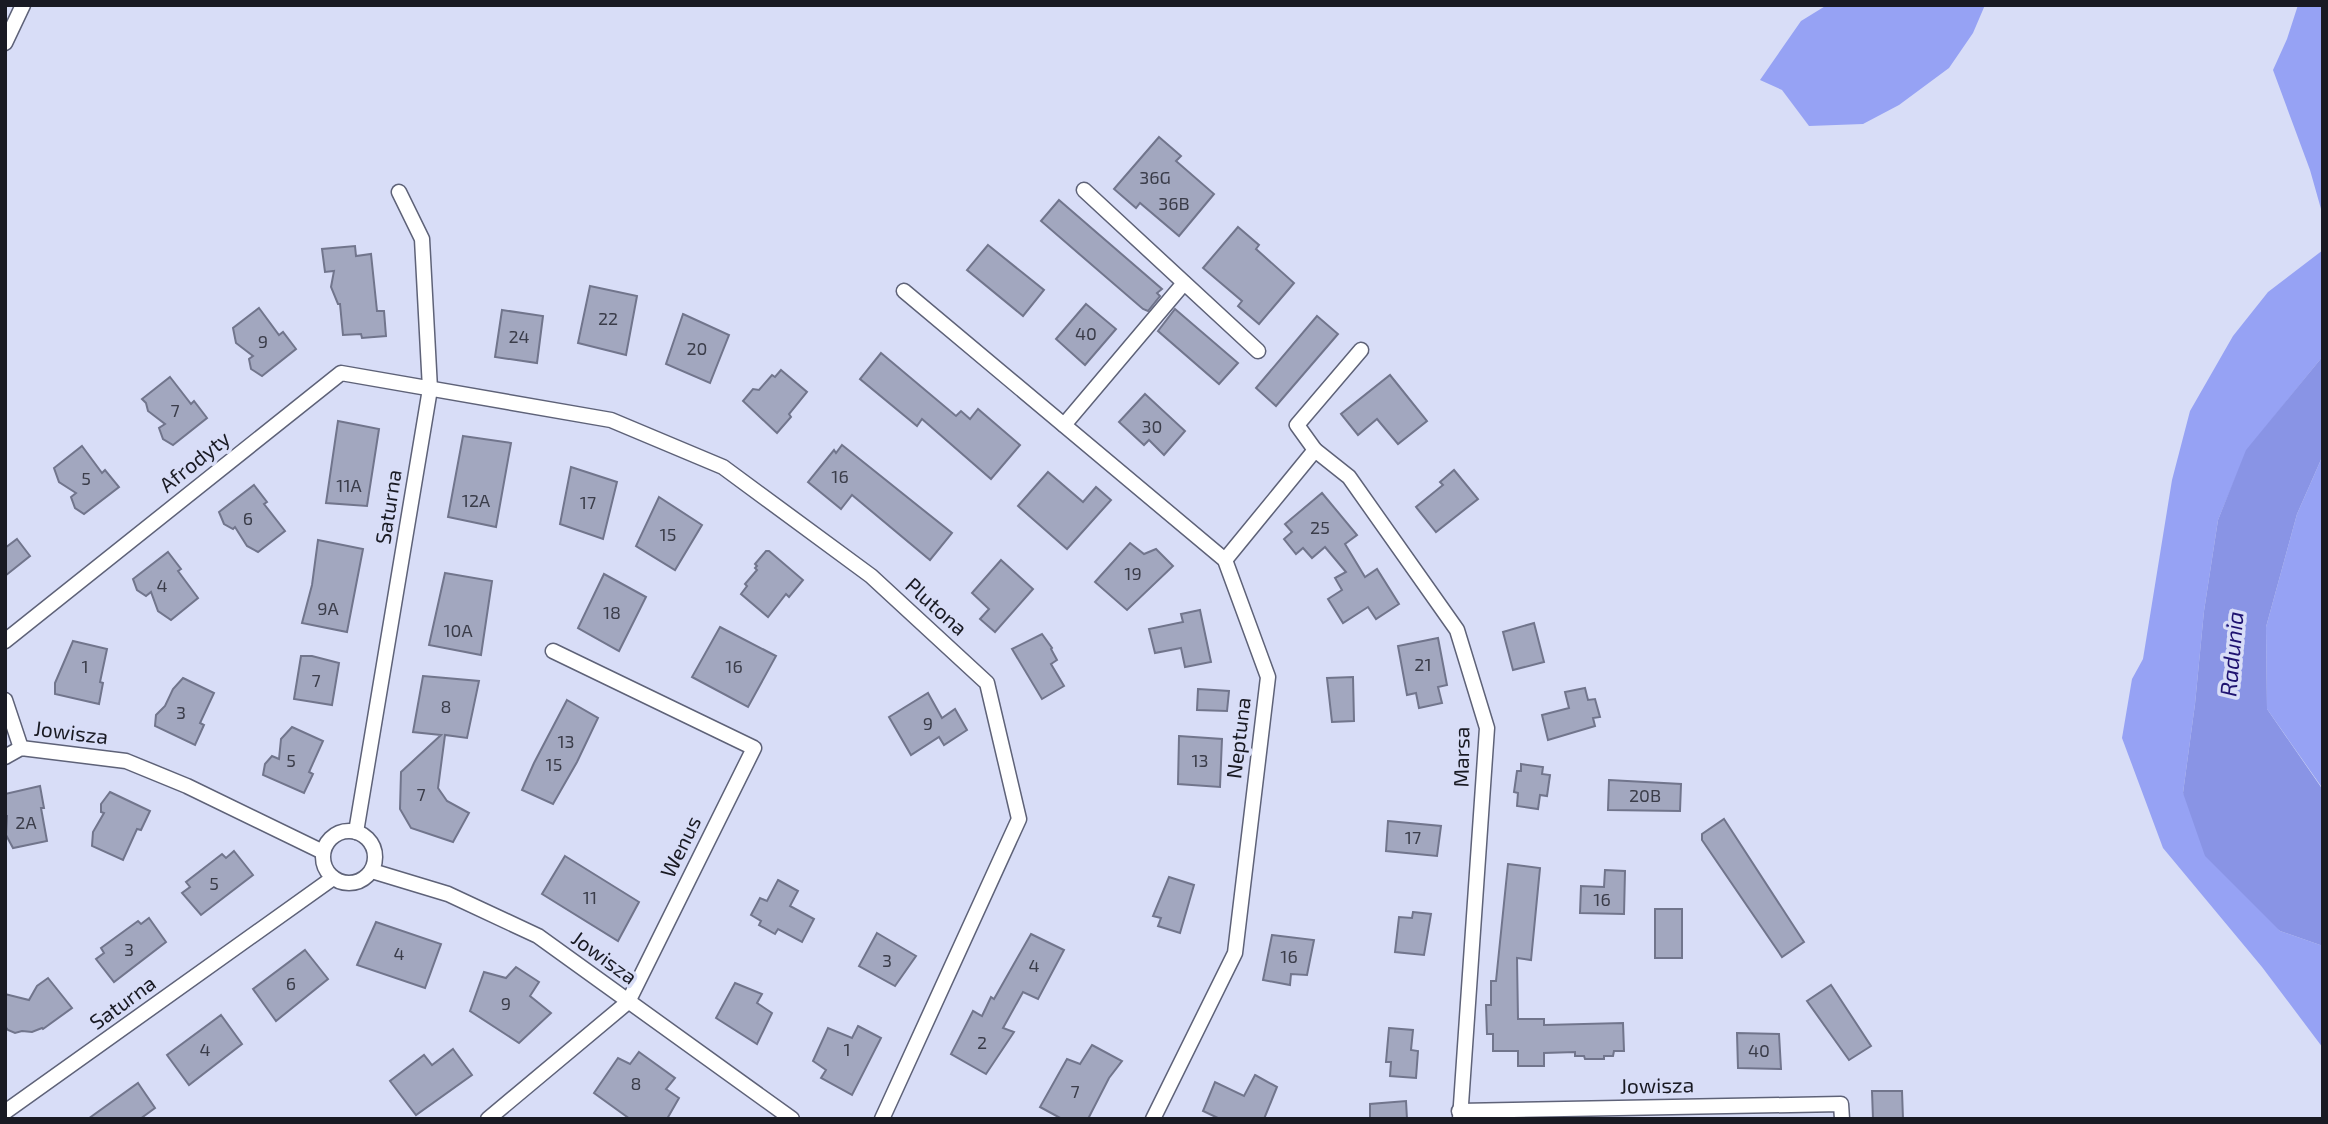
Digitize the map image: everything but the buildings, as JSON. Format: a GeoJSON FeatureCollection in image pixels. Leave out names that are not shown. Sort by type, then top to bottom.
{"type":"FeatureCollection","features":[{"type":"Feature","properties":{"kind":"street"},"geometry":{"type":"LineString","coordinates":[[5,43],[23,5]]}},
{"type":"Feature","properties":{"kind":"street"},"geometry":{"type":"LineString","coordinates":[[1084,190],[1258,351]]}},
{"type":"Feature","properties":{"kind":"street","name":"Saturna"},"geometry":{"type":"LineString","coordinates":[[356,832],[430,389],[422,239],[399,192]]}},
{"type":"Feature","properties":{"kind":"street"},"geometry":{"type":"LineString","coordinates":[[1064,425],[1184,283]]}},
{"type":"Feature","properties":{"kind":"street","name":"Neptuna"},"geometry":{"type":"LineString","coordinates":[[904,291],[1225,560],[1268,677],[1235,953],[1153,1119]]}},
{"type":"Feature","properties":{"kind":"street","name":"Marsa"},"geometry":{"type":"LineString","coordinates":[[1361,350],[1297,425],[1315,450],[1349,477],[1457,630],[1487,728],[1460,1115]]}},
{"type":"Feature","properties":{"kind":"street","name":"Afrodyty"},"geometry":{"type":"LineString","coordinates":[[5,641],[341,373],[430,389]]}},
{"type":"Feature","properties":{"kind":"street","name":"Plutona"},"geometry":{"type":"LineString","coordinates":[[430,389],[611,420],[723,467],[871,576],[987,683],[1019,819],[881,1119]]}},
{"type":"Feature","properties":{"kind":"street"},"geometry":{"type":"LineString","coordinates":[[1225,560],[1315,450]]}},
{"type":"Feature","properties":{"kind":"street","name":"Wenus"},"geometry":{"type":"LineString","coordinates":[[488,1119],[628,1002],[754,748],[553,651]]}},
{"type":"Feature","properties":{"kind":"street"},"geometry":{"type":"LineString","coordinates":[[5,700],[21,748]]}},
{"type":"Feature","properties":{"kind":"street","name":"Jowisza"},"geometry":{"type":"LineString","coordinates":[[5,757],[21,748],[125,761],[187,786],[323,852]]}},
{"type":"Feature","properties":{"kind":"street"},"geometry":{"type":"LineString","coordinates":[[340,832],[356,832],[371,842],[375,860],[372,871],[358,882],[349,883],[333,878],[323,863],[323,852],[326,844],[340,832]]}},
{"type":"Feature","properties":{"kind":"street","name":"Jowisza"},"geometry":{"type":"LineString","coordinates":[[372,871],[448,894],[538,936],[792,1119]]}},
{"type":"Feature","properties":{"kind":"street","name":"Saturna"},"geometry":{"type":"LineString","coordinates":[[5,1112],[333,878]]}},
{"type":"Feature","properties":{"kind":"street","name":"Jowisza"},"geometry":{"type":"LineString","coordinates":[[1460,1115],[1841,1104],[1842,1119]]}},
{"type":"Feature","properties":{"kind":"shaded area"},"geometry":{"type":"Polygon","coordinates":[[[1827,5],[1985,5],[1973,33],[1949,68],[1899,105],[1863,124],[1809,126],[1782,90],[1760,80],[1801,21],[1827,5]]]}},
{"type":"Feature","properties":{"kind":"shaded area"},"geometry":{"type":"Polygon","coordinates":[[[2298,5],[2323,5],[2323,216],[2310,170],[2273,70],[2298,5]]]}},
{"type":"Feature","properties":{"kind":"shaded area"},"geometry":{"type":"Polygon","coordinates":[[[2323,250],[2323,356],[2247,450],[2218,520],[2204,611],[2183,793],[2280,931],[2323,946],[2323,1048],[2262,967],[2163,848],[2122,738],[2132,679],[2143,659],[2172,480],[2190,411],[2233,336],[2268,292],[2323,250]]]}},
{"type":"Feature","properties":{"kind":"shaded area"},"geometry":{"type":"Polygon","coordinates":[[[2323,455],[2323,789],[2267,709],[2266,627],[2297,514],[2323,455]]]}},
{"type":"Feature","properties":{"kind":"water","name":"Radunia"},"geometry":{"type":"Polygon","coordinates":[[[2323,356],[2323,455],[2297,514],[2266,627],[2267,709],[2323,790],[2323,946],[2280,931],[2205,856],[2183,793],[2204,611],[2218,520],[2246,450],[2323,356]]]}}]}
